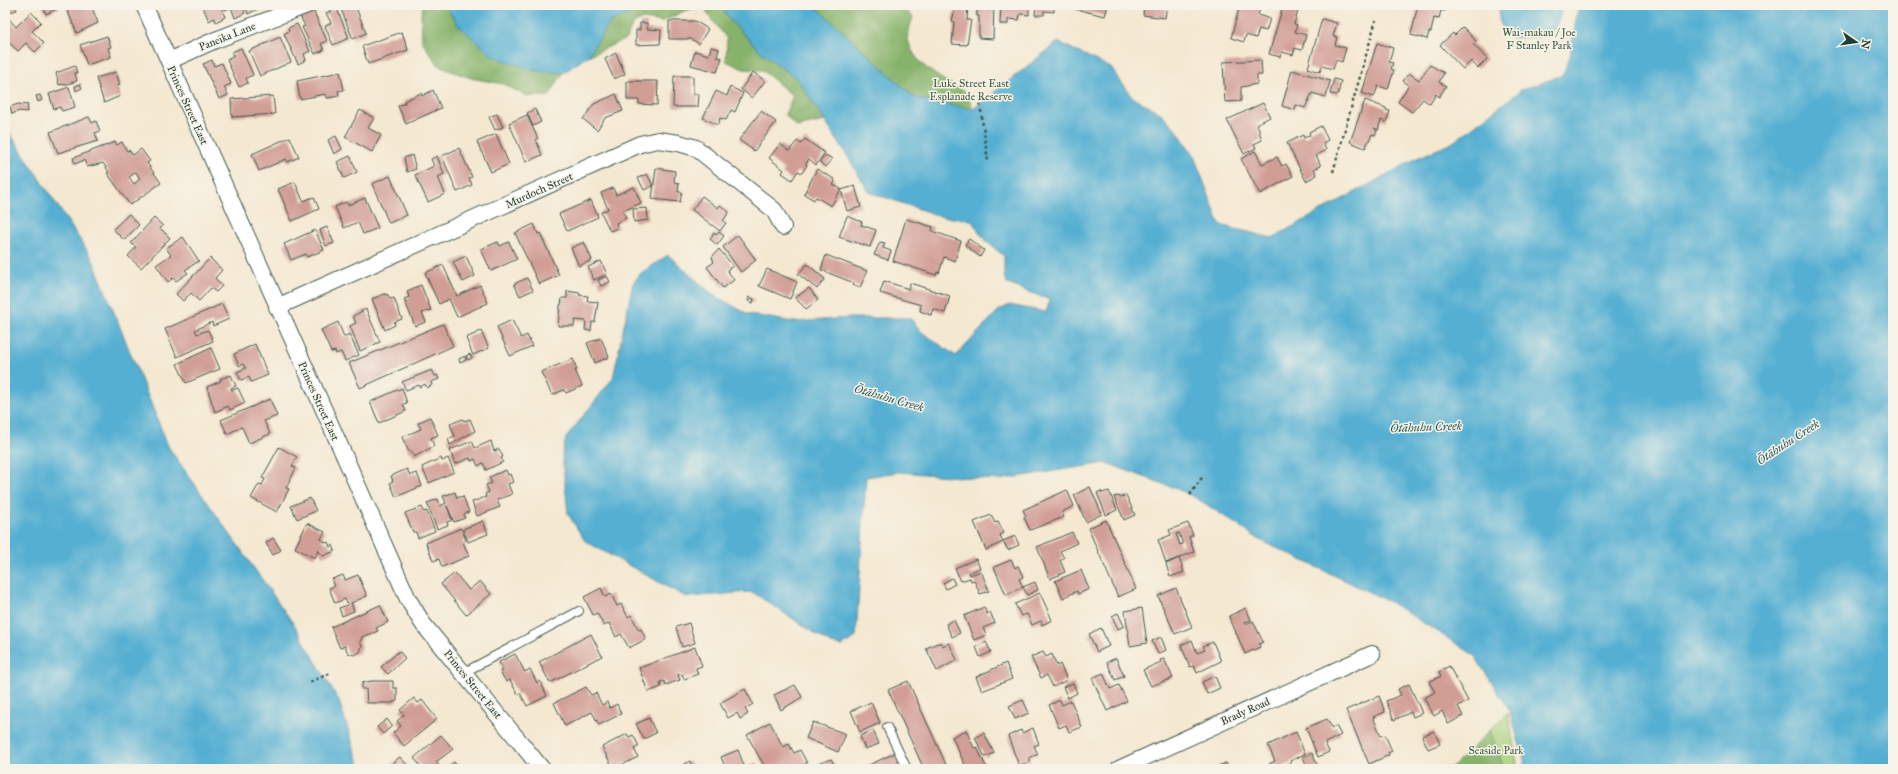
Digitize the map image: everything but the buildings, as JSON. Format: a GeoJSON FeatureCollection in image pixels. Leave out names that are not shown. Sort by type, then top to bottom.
{"type":"FeatureCollection","features":[{"type":"Feature","properties":{"kind":"street","name":"Princes Street East"},"geometry":{"type":"LineString","coordinates":[[144,5],[408,599],[423,624],[542,769]]}},
{"type":"Feature","properties":{"kind":"street","name":"Paneika Lane"},"geometry":{"type":"LineString","coordinates":[[169,62],[212,41],[308,5]]}},
{"type":"Feature","properties":{"kind":"street","name":"Murdoch Street"},"geometry":{"type":"LineString","coordinates":[[277,307],[640,144],[658,140],[679,142],[696,148],[774,210],[783,227]]}},
{"type":"Feature","properties":{"kind":"street","name":"Brady Road"},"geometry":{"type":"LineString","coordinates":[[1119,769],[1372,654]]}},
{"type":"Feature","properties":{"kind":"lane"},"geometry":{"type":"LineString","coordinates":[[463,672],[579,610]]}},
{"type":"Feature","properties":{"kind":"lane"},"geometry":{"type":"LineString","coordinates":[[887,727],[907,769]]}},
{"type":"Feature","properties":{"kind":"path"},"geometry":{"type":"LineString","coordinates":[[1333,172],[1376,20]]}},
{"type":"Feature","properties":{"kind":"path"},"geometry":{"type":"LineString","coordinates":[[980,104],[988,161]]}},
{"type":"Feature","properties":{"kind":"path"},"geometry":{"type":"LineString","coordinates":[[1190,495],[1203,476]]}},
{"type":"Feature","properties":{"kind":"path"},"geometry":{"type":"LineString","coordinates":[[310,682],[331,673]]}},
{"type":"Feature","properties":{"kind":"green space"},"geometry":{"type":"Polygon","coordinates":[[[423,5],[445,5],[459,26],[532,70],[563,73],[549,96],[527,96],[503,84],[471,78],[440,67],[422,42],[421,15],[423,5]]]}},
{"type":"Feature","properties":{"kind":"green space"},"geometry":{"type":"Polygon","coordinates":[[[665,5],[703,5],[682,12],[662,22],[643,19],[633,24],[626,39],[588,56],[610,22],[637,11],[660,8],[665,5]]]}},
{"type":"Feature","properties":{"kind":"green space"},"geometry":{"type":"Polygon","coordinates":[[[703,5],[720,5],[731,21],[760,51],[798,80],[825,121],[796,127],[785,114],[793,96],[762,70],[743,69],[726,61],[727,39],[710,17],[703,5]]]}},
{"type":"Feature","properties":{"kind":"green space"},"geometry":{"type":"Polygon","coordinates":[[[814,5],[901,5],[913,17],[908,39],[911,49],[916,57],[931,72],[966,92],[973,109],[915,98],[814,5]]]}},
{"type":"Feature","properties":{"kind":"green space","name":"Seaside Park"},"geometry":{"type":"Polygon","coordinates":[[[1508,712],[1518,769],[1445,769],[1454,766],[1508,712]]]}},
{"type":"Feature","properties":{"kind":"green space"},"geometry":{"type":"Polygon","coordinates":[[[1490,730],[1504,769],[1445,769],[1454,766],[1490,730]]]}},
{"type":"Feature","properties":{"kind":"water"},"geometry":{"type":"Polygon","coordinates":[[[445,5],[651,5],[610,22],[588,56],[563,73],[532,70],[494,57],[459,26],[445,5]]]}},
{"type":"Feature","properties":{"kind":"water","name":"Ōtāhuhu Creek"},"geometry":{"type":"Polygon","coordinates":[[[720,5],[814,5],[915,98],[973,109],[1058,42],[1111,68],[1131,96],[1162,114],[1176,129],[1194,156],[1220,225],[1272,238],[1415,159],[1452,143],[1521,90],[1563,75],[1570,56],[1577,13],[1582,5],[1893,5],[1893,769],[1527,769],[1509,709],[1474,655],[1392,603],[1260,540],[1198,499],[1177,489],[1106,463],[998,480],[899,472],[866,477],[856,637],[842,646],[831,644],[754,593],[749,592],[690,597],[684,596],[585,541],[568,514],[562,455],[566,438],[613,378],[633,283],[641,273],[668,255],[713,295],[748,314],[793,322],[849,318],[910,318],[922,332],[956,356],[998,311],[1009,305],[1046,312],[1050,300],[1008,284],[1004,277],[1004,256],[985,240],[971,220],[943,217],[869,192],[798,80],[760,51],[731,21],[720,5]]]}},
{"type":"Feature","properties":{"kind":"water"},"geometry":{"type":"Polygon","coordinates":[[[1499,5],[1564,5],[1556,26],[1552,32],[1541,37],[1512,38],[1505,31],[1499,20],[1499,5]]]}},
{"type":"Feature","properties":{"kind":"water"},"geometry":{"type":"Polygon","coordinates":[[[5,126],[92,258],[169,448],[295,626],[339,701],[361,769],[5,769],[5,126]]]}},
{"type":"Feature","properties":{"kind":"park label","name":"Wai-makau / Joe F Stanley Park"},"geometry":{"type":"Point","coordinates":[1539,38]}},
{"type":"Feature","properties":{"kind":"park label","name":"Luke Street East Esplanade Reserve"},"geometry":{"type":"Point","coordinates":[971,89]}}]}
